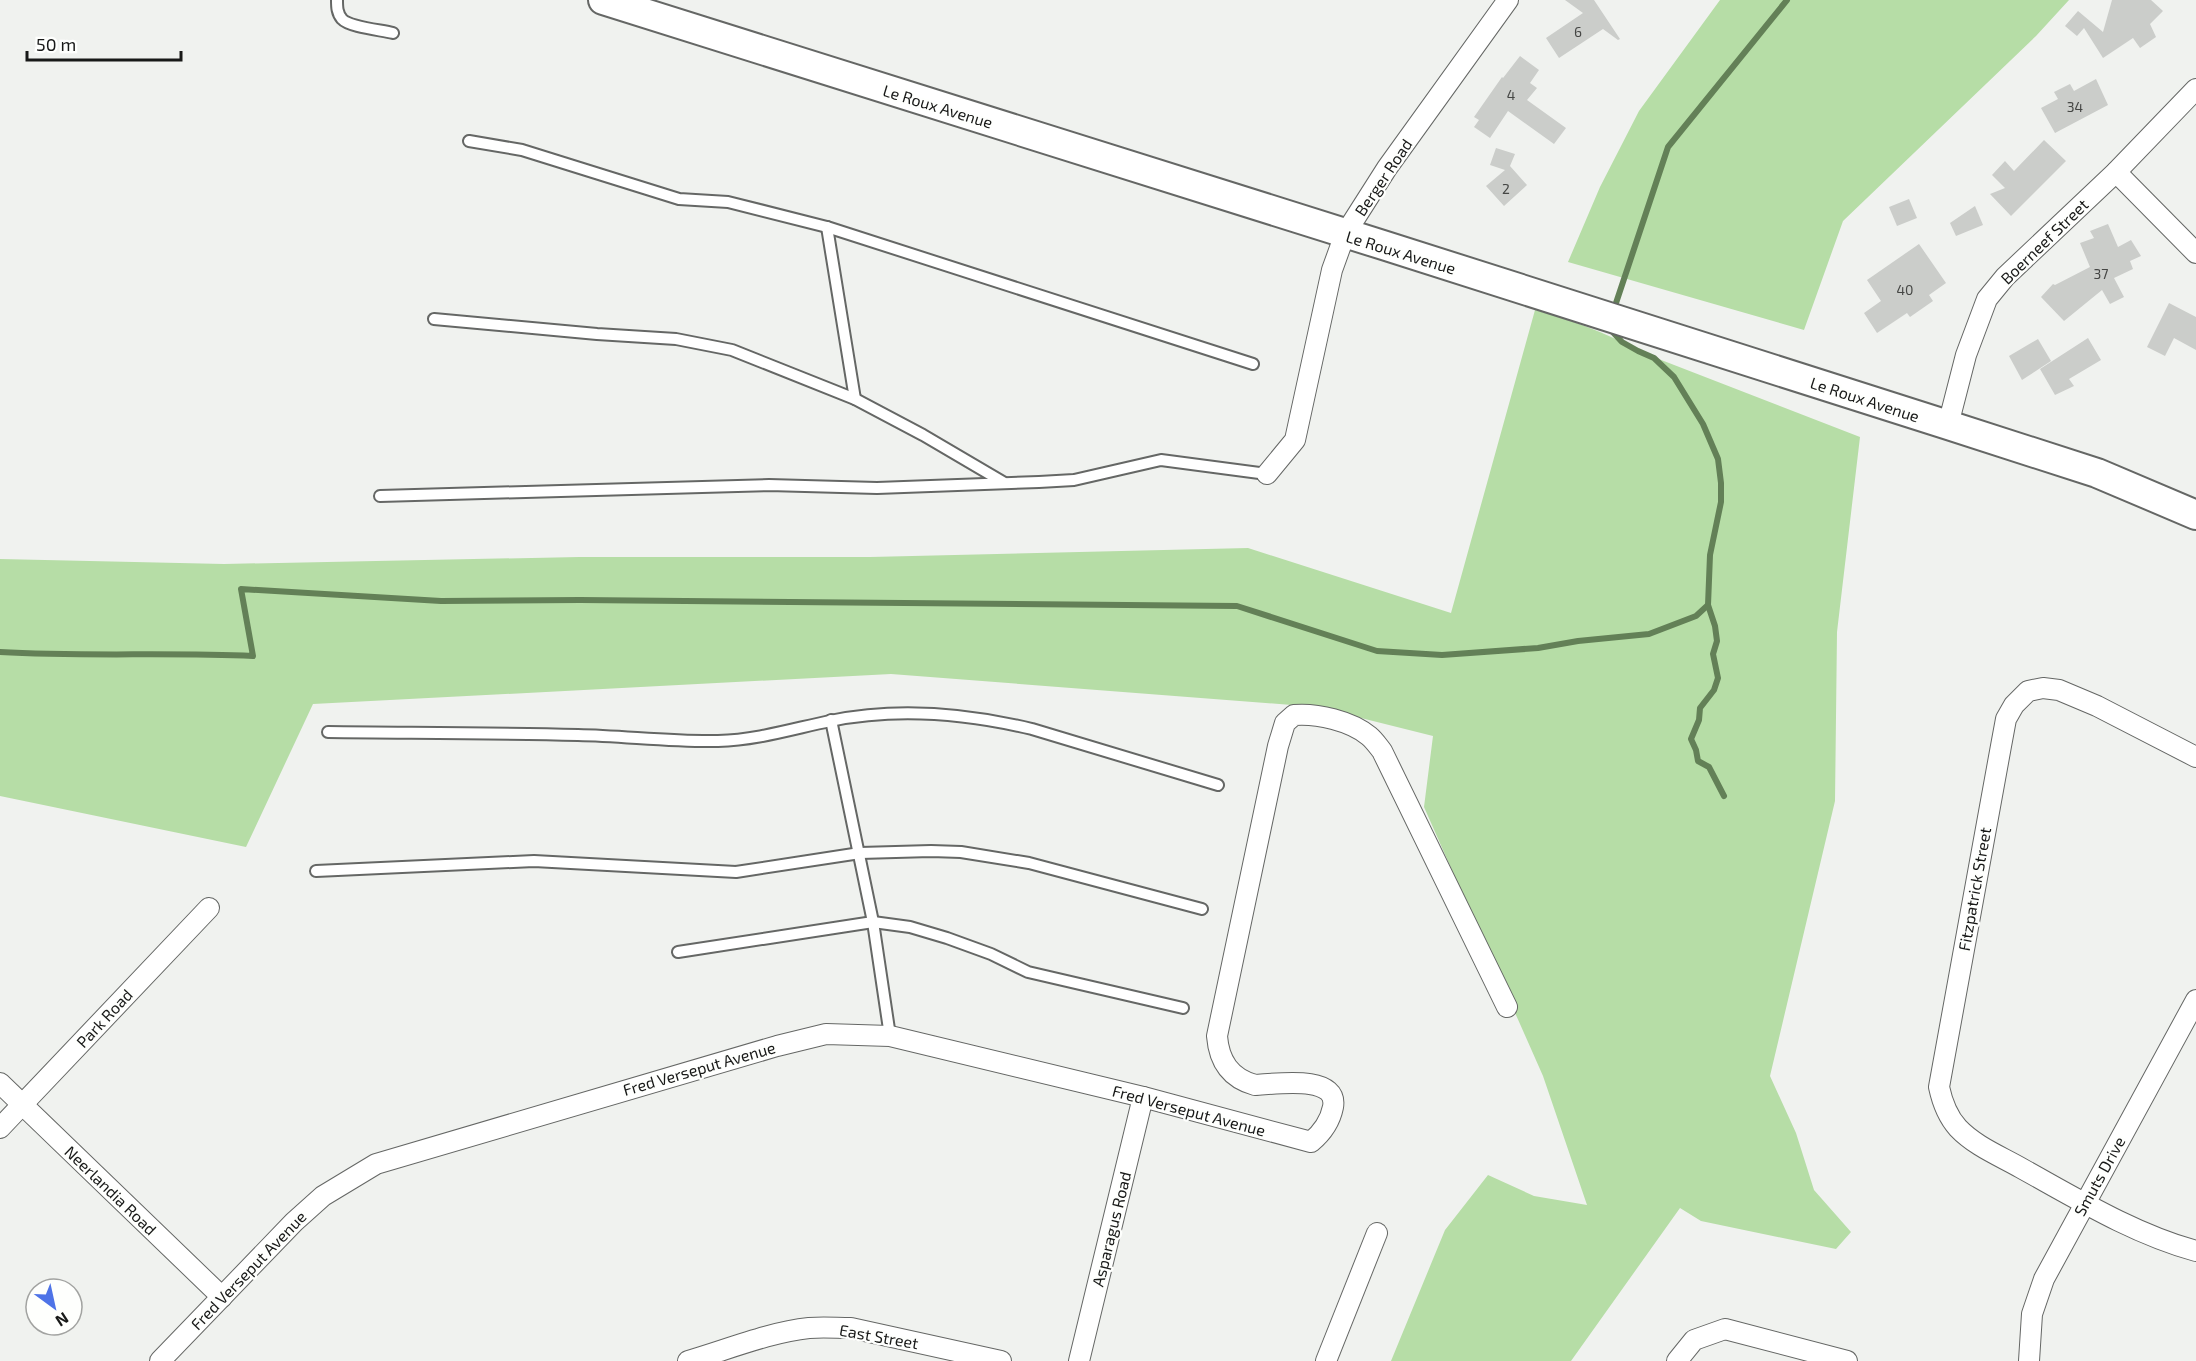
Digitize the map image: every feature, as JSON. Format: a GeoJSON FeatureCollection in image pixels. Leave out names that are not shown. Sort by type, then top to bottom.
{"type":"FeatureCollection","features":[{"type":"Feature","properties":{"kind":"main road","name":"Le Roux Avenue"},"geometry":{"type":"LineString","coordinates":[[603,0],[2097,473],[2196,515]]}},
{"type":"Feature","properties":{"kind":"street","name":"Berger Road"},"geometry":{"type":"LineString","coordinates":[[1268,474],[1295,440],[1332,270],[1345,234],[1387,168],[1508,0]]}},
{"type":"Feature","properties":{"kind":"street","name":"Boerneef Street"},"geometry":{"type":"LineString","coordinates":[[1948,425],[1966,355],[1988,298],[2005,277],[2116,172],[2196,89]]}},
{"type":"Feature","properties":{"kind":"street"},"geometry":{"type":"LineString","coordinates":[[2116,172],[2196,254]]}},
{"type":"Feature","properties":{"kind":"street","name":"Fitzpatrick Street"},"geometry":{"type":"LineString","coordinates":[[2196,757],[2097,706],[2059,690],[2043,688],[2028,691],[2014,705],[2006,719],[1939,1087],[1947,1110],[1958,1128],[1976,1143],[2084,1203],[2173,1244],[2196,1251]]}},
{"type":"Feature","properties":{"kind":"street","name":"Fred Verseput Avenue"},"geometry":{"type":"LineString","coordinates":[[160,1361],[294,1222],[323,1196],[376,1164],[777,1046],[826,1034],[890,1036],[1143,1097],[1311,1142],[1325,1129],[1331,1114],[1334,1103],[1333,1096],[1328,1090],[1311,1084],[1255,1085],[1246,1082],[1225,1066],[1220,1056],[1217,1036],[1278,746],[1285,723],[1291,717],[1308,715],[1346,724],[1371,737],[1382,751],[1507,1007]]}},
{"type":"Feature","properties":{"kind":"street","name":"Park Road"},"geometry":{"type":"LineString","coordinates":[[0,1128],[208,908]]}},
{"type":"Feature","properties":{"kind":"street","name":"Smuts Drive"},"geometry":{"type":"LineString","coordinates":[[2029,1361],[2030,1332],[2037,1295],[2044,1279],[2196,1000]]}},
{"type":"Feature","properties":{"kind":"street","name":"Neerlandia Road"},"geometry":{"type":"LineString","coordinates":[[0,1083],[222,1297]]}},
{"type":"Feature","properties":{"kind":"street","name":"Asparagus Road"},"geometry":{"type":"LineString","coordinates":[[1078,1361],[1143,1097]]}},
{"type":"Feature","properties":{"kind":"street"},"geometry":{"type":"LineString","coordinates":[[1326,1361],[1377,1233]]}},
{"type":"Feature","properties":{"kind":"street","name":"East Street"},"geometry":{"type":"LineString","coordinates":[[688,1361],[763,1338],[807,1328],[830,1327],[861,1330],[1001,1361]]}},
{"type":"Feature","properties":{"kind":"street"},"geometry":{"type":"LineString","coordinates":[[1677,1361],[1695,1340],[1725,1329],[1847,1361]]}},
{"type":"Feature","properties":{"kind":"lane"},"geometry":{"type":"LineString","coordinates":[[337,0],[341,18],[347,23],[393,33]]}},
{"type":"Feature","properties":{"kind":"lane"},"geometry":{"type":"LineString","coordinates":[[469,141],[522,150],[679,198],[736,203],[827,228],[1253,364]]}},
{"type":"Feature","properties":{"kind":"lane"},"geometry":{"type":"LineString","coordinates":[[827,228],[855,399]]}},
{"type":"Feature","properties":{"kind":"lane"},"geometry":{"type":"LineString","coordinates":[[434,319],[676,339],[732,350],[855,399],[923,435],[1003,483]]}},
{"type":"Feature","properties":{"kind":"lane"},"geometry":{"type":"LineString","coordinates":[[380,496],[769,485],[877,488],[1074,480],[1151,460],[1268,474]]}},
{"type":"Feature","properties":{"kind":"lane"},"geometry":{"type":"LineString","coordinates":[[328,732],[579,735],[717,741],[753,738],[831,720],[913,712],[1003,722],[1218,785]]}},
{"type":"Feature","properties":{"kind":"lane"},"geometry":{"type":"LineString","coordinates":[[831,720],[873,922],[890,1036]]}},
{"type":"Feature","properties":{"kind":"lane"},"geometry":{"type":"LineString","coordinates":[[316,871],[534,861],[736,872],[860,853],[961,852],[1029,863],[1202,909]]}},
{"type":"Feature","properties":{"kind":"lane"},"geometry":{"type":"LineString","coordinates":[[678,952],[873,922],[910,927],[947,938],[991,954],[1028,972],[1183,1008]]}},
{"type":"Feature","properties":{"kind":"green space"},"geometry":{"type":"Polygon","coordinates":[[[1720,0],[2069,0],[2036,36],[1843,221],[1804,330],[1568,262],[1600,187],[1639,111],[1720,0]]]}},
{"type":"Feature","properties":{"kind":"green space"},"geometry":{"type":"Polygon","coordinates":[[[1535,310],[1588,327],[1638,351],[1860,437],[1837,632],[1835,801],[1770,1076],[1796,1133],[1814,1190],[1851,1232],[1836,1249],[1701,1221],[1680,1208],[1571,1361],[1391,1361],[1445,1230],[1488,1175],[1534,1196],[1587,1205],[1543,1076],[1424,807],[1433,736],[1317,707],[891,674],[313,704],[246,847],[0,796],[0,559],[224,564],[579,557],[870,557],[1248,548],[1451,613],[1535,310]]]}},
{"type":"Feature","properties":{"kind":"building"},"geometry":{"type":"Polygon","coordinates":[[[1565,0],[1594,0],[1620,39],[1618,40],[1603,29],[1559,58],[1546,38],[1583,13],[1565,0]]]}},
{"type":"Feature","properties":{"kind":"building"},"geometry":{"type":"Polygon","coordinates":[[[2112,0],[2151,0],[2163,11],[2150,24],[2156,37],[2140,48],[2133,38],[2103,58],[2084,28],[2077,36],[2065,26],[2078,11],[2103,32],[2112,0]]]}},
{"type":"Feature","properties":{"kind":"building"},"geometry":{"type":"Polygon","coordinates":[[[1520,56],[1539,70],[1530,83],[1537,88],[1527,100],[1566,128],[1554,144],[1508,111],[1490,138],[1474,127],[1479,120],[1474,117],[1520,56]]]}},
{"type":"Feature","properties":{"kind":"building"},"geometry":{"type":"Polygon","coordinates":[[[2096,79],[2108,105],[2055,133],[2041,108],[2058,99],[2054,92],[2070,84],[2074,91],[2096,79]]]}},
{"type":"Feature","properties":{"kind":"building"},"geometry":{"type":"Polygon","coordinates":[[[2044,140],[2066,161],[2011,216],[1990,194],[2005,188],[1992,175],[2005,161],[2014,171],[2044,140]]]}},
{"type":"Feature","properties":{"kind":"building"},"geometry":{"type":"Polygon","coordinates":[[[1496,148],[1515,154],[1510,166],[1527,185],[1504,206],[1486,186],[1505,170],[1490,165],[1496,148]]]}},
{"type":"Feature","properties":{"kind":"building"},"geometry":{"type":"Polygon","coordinates":[[[1909,199],[1917,218],[1897,226],[1889,207],[1909,199]]]}},
{"type":"Feature","properties":{"kind":"building"},"geometry":{"type":"Polygon","coordinates":[[[1975,206],[1983,225],[1956,236],[1950,223],[1975,206]]]}},
{"type":"Feature","properties":{"kind":"building"},"geometry":{"type":"Polygon","coordinates":[[[2108,224],[2118,247],[2131,240],[2141,256],[2130,261],[2133,269],[2114,278],[2124,297],[2110,304],[2102,290],[2064,321],[2041,297],[2053,284],[2090,267],[2080,243],[2094,238],[2090,231],[2108,224]]]}},
{"type":"Feature","properties":{"kind":"building"},"geometry":{"type":"Polygon","coordinates":[[[1919,244],[1946,283],[1929,295],[1933,301],[1910,317],[1907,313],[1877,333],[1864,313],[1881,301],[1867,280],[1919,244]]]}},
{"type":"Feature","properties":{"kind":"building"},"geometry":{"type":"Polygon","coordinates":[[[2169,303],[2196,317],[2196,350],[2174,338],[2165,356],[2147,347],[2169,303]]]}},
{"type":"Feature","properties":{"kind":"building"},"geometry":{"type":"Polygon","coordinates":[[[2088,338],[2101,360],[2069,379],[2074,386],[2055,395],[2040,369],[2088,338]]]}},
{"type":"Feature","properties":{"kind":"building"},"geometry":{"type":"Polygon","coordinates":[[[2038,339],[2051,361],[2022,380],[2009,356],[2038,339]]]}},
{"type":"Feature","properties":{"kind":"waterway"},"geometry":{"type":"LineString","coordinates":[[1613,312],[1668,147],[1787,0]]}},
{"type":"Feature","properties":{"kind":"waterway"},"geometry":{"type":"LineString","coordinates":[[0,652],[253,656],[241,589],[441,601],[580,600],[1237,606],[1377,651],[1442,655],[1538,648],[1578,641],[1649,634],[1696,616],[1708,605],[1710,555],[1721,502],[1718,459],[1703,424],[1674,377],[1654,358],[1622,342],[1608,327]]}},
{"type":"Feature","properties":{"kind":"waterway"},"geometry":{"type":"LineString","coordinates":[[1708,605],[1715,626],[1717,641],[1713,654],[1718,678],[1714,690],[1700,708],[1699,720],[1691,739],[1698,761],[1709,767],[1724,796]]}}]}
